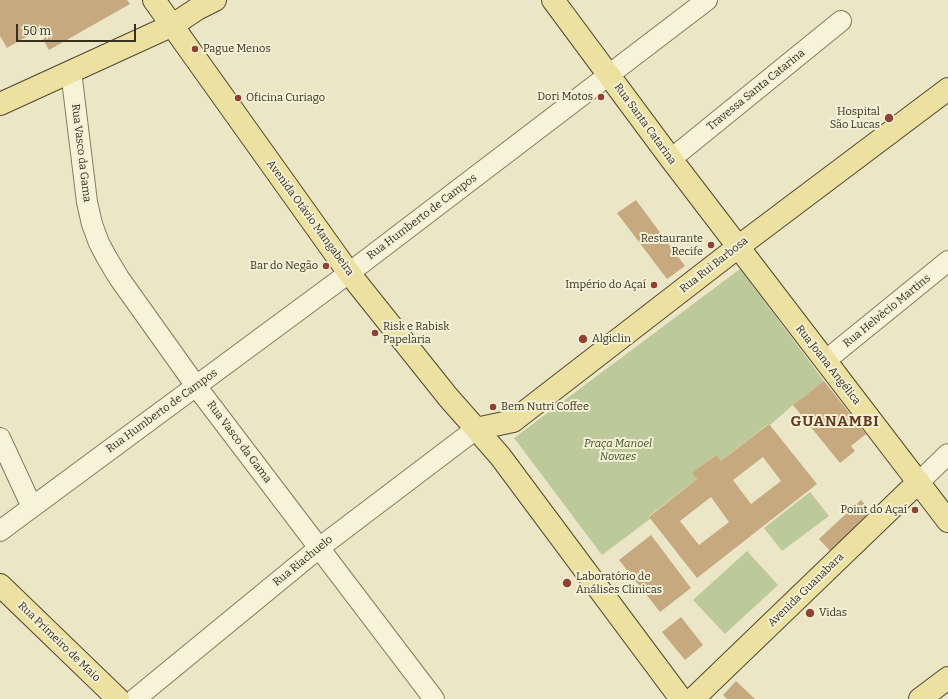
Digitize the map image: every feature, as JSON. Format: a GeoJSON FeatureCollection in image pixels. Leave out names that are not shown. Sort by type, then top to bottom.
{"type":"FeatureCollection","features":[{"type":"Feature","properties":{"kind":"main road","name":"Avenida Otávio Mangabeira"},"geometry":{"type":"LineString","coordinates":[[154,0],[350,273],[448,397],[476,429]]}},
{"type":"Feature","properties":{"kind":"main road","name":"Rua Santa Catarina"},"geometry":{"type":"LineString","coordinates":[[553,0],[738,247]]}},
{"type":"Feature","properties":{"kind":"main road"},"geometry":{"type":"LineString","coordinates":[[0,104],[173,25],[206,3]]}},
{"type":"Feature","properties":{"kind":"main road","name":"Rua Rui Barbosa"},"geometry":{"type":"LineString","coordinates":[[476,429],[513,422],[738,247],[948,89]]}},
{"type":"Feature","properties":{"kind":"main road","name":"Rua Joana Angélica"},"geometry":{"type":"LineString","coordinates":[[738,247],[948,521]]}},
{"type":"Feature","properties":{"kind":"main road"},"geometry":{"type":"LineString","coordinates":[[500,456],[513,422]]}},
{"type":"Feature","properties":{"kind":"main road"},"geometry":{"type":"LineString","coordinates":[[476,429],[500,456],[681,699]]}},
{"type":"Feature","properties":{"kind":"main road","name":"Avenida Guanabara"},"geometry":{"type":"LineString","coordinates":[[693,699],[919,482]]}},
{"type":"Feature","properties":{"kind":"main road","name":"Rua Primeiro de Maio"},"geometry":{"type":"LineString","coordinates":[[0,585],[118,699]]}},
{"type":"Feature","properties":{"kind":"main road"},"geometry":{"type":"LineString","coordinates":[[920,699],[948,678]]}},
{"type":"Feature","properties":{"kind":"street","name":"Rua Humberto de Campos"},"geometry":{"type":"LineString","coordinates":[[0,531],[350,273],[707,0]]}},
{"type":"Feature","properties":{"kind":"street","name":"Travessa Santa Catarina"},"geometry":{"type":"LineString","coordinates":[[671,159],[841,21]]}},
{"type":"Feature","properties":{"kind":"street","name":"Rua Vasco da Gama"},"geometry":{"type":"LineString","coordinates":[[71,71],[87,202],[98,243],[119,278],[196,386],[434,699]]}},
{"type":"Feature","properties":{"kind":"street","name":"Rua Helvècio Martins"},"geometry":{"type":"LineString","coordinates":[[825,361],[948,261]]}},
{"type":"Feature","properties":{"kind":"street","name":"Rua Riachuelo"},"geometry":{"type":"LineString","coordinates":[[135,699],[319,548],[476,429]]}},
{"type":"Feature","properties":{"kind":"street"},"geometry":{"type":"LineString","coordinates":[[0,438],[32,507]]}},
{"type":"Feature","properties":{"kind":"street"},"geometry":{"type":"LineString","coordinates":[[919,482],[948,454]]}},
{"type":"Feature","properties":{"kind":"green space","name":"Praça Manoel Novaes"},"geometry":{"type":"Polygon","coordinates":[[[740,269],[824,381],[770,425],[768,424],[721,461],[715,455],[693,473],[697,479],[649,516],[650,519],[602,555],[514,438],[740,269]]]}},
{"type":"Feature","properties":{"kind":"green space"},"geometry":{"type":"Polygon","coordinates":[[[810,492],[829,516],[782,551],[764,528],[810,492]]]}},
{"type":"Feature","properties":{"kind":"green space"},"geometry":{"type":"Polygon","coordinates":[[[747,551],[778,585],[725,634],[693,600],[747,551]]]}},
{"type":"Feature","properties":{"kind":"building"},"geometry":{"type":"Polygon","coordinates":[[[0,0],[127,0],[130,4],[49,50],[38,30],[7,48],[0,36],[0,0]]]}},
{"type":"Feature","properties":{"kind":"building"},"geometry":{"type":"Polygon","coordinates":[[[636,200],[685,266],[667,279],[617,213],[636,200]]]}},
{"type":"Feature","properties":{"kind":"building"},"geometry":{"type":"Polygon","coordinates":[[[824,381],[866,434],[851,446],[855,451],[840,463],[793,405],[824,381]]]}},
{"type":"Feature","properties":{"kind":"building"},"geometry":{"type":"Polygon","coordinates":[[[769,424],[817,484],[697,578],[649,517],[697,479],[692,473],[716,455],[721,461],[769,424]],[[763,457],[733,480],[751,504],[781,481],[763,457]],[[711,497],[680,521],[699,545],[729,522],[711,497]]]}},
{"type":"Feature","properties":{"kind":"building"},"geometry":{"type":"Polygon","coordinates":[[[861,500],[873,513],[830,551],[819,539],[861,500]]]}},
{"type":"Feature","properties":{"kind":"building"},"geometry":{"type":"Polygon","coordinates":[[[651,535],[691,588],[660,612],[619,560],[651,535]]]}},
{"type":"Feature","properties":{"kind":"building"},"geometry":{"type":"Polygon","coordinates":[[[681,617],[703,645],[685,660],[662,632],[681,617]]]}},
{"type":"Feature","properties":{"kind":"building"},"geometry":{"type":"Polygon","coordinates":[[[736,681],[755,699],[727,699],[723,695],[736,681]]]}},
{"type":"Feature","properties":{"kind":"place","name":"Pague Menos"},"geometry":{"type":"Point","coordinates":[195,49]}},
{"type":"Feature","properties":{"kind":"place","name":"Dori Motos"},"geometry":{"type":"Point","coordinates":[601,97]}},
{"type":"Feature","properties":{"kind":"place","name":"Oficina Curiago"},"geometry":{"type":"Point","coordinates":[238,98]}},
{"type":"Feature","properties":{"kind":"place","name":"Hospital São Lucas"},"geometry":{"type":"Point","coordinates":[889,118]}},
{"type":"Feature","properties":{"kind":"place","name":"Restaurante Recife"},"geometry":{"type":"Point","coordinates":[711,245]}},
{"type":"Feature","properties":{"kind":"place","name":"Bar do Negão"},"geometry":{"type":"Point","coordinates":[326,266]}},
{"type":"Feature","properties":{"kind":"place","name":"Império do Açaí"},"geometry":{"type":"Point","coordinates":[654,285]}},
{"type":"Feature","properties":{"kind":"place","name":"Risk e Rabisk Papelaria"},"geometry":{"type":"Point","coordinates":[375,333]}},
{"type":"Feature","properties":{"kind":"place","name":"Algiclin"},"geometry":{"type":"Point","coordinates":[583,339]}},
{"type":"Feature","properties":{"kind":"place","name":"Bem Nutri Coffee"},"geometry":{"type":"Point","coordinates":[493,407]}},
{"type":"Feature","properties":{"kind":"place","name":"Point do Açaí"},"geometry":{"type":"Point","coordinates":[915,510]}},
{"type":"Feature","properties":{"kind":"place","name":"Laboratório de Análises Clinicas"},"geometry":{"type":"Point","coordinates":[567,583]}},
{"type":"Feature","properties":{"kind":"place","name":"Vidas"},"geometry":{"type":"Point","coordinates":[810,613]}},
{"type":"Feature","properties":{"kind":"district","name":"GUANAMBI"},"geometry":{"type":"Point","coordinates":[835,422]}}]}
